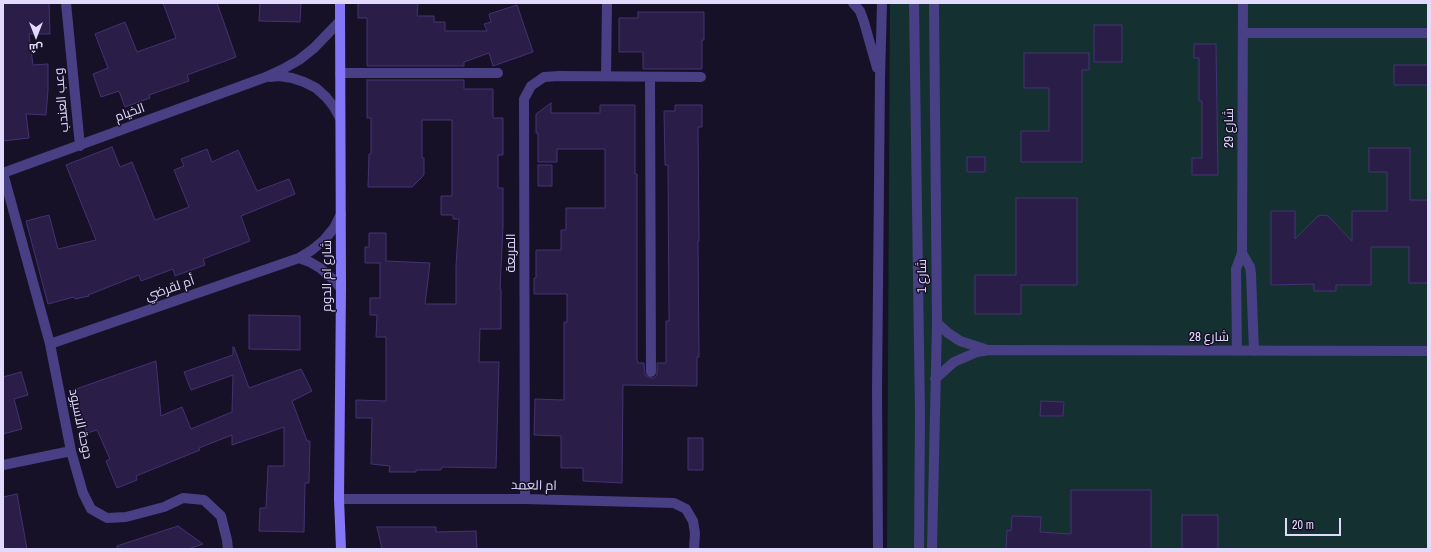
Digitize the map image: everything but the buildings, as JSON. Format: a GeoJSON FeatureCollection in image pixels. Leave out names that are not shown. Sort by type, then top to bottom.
{"type":"FeatureCollection","features":[{"type":"Feature","properties":{"kind":"street","name":"وعب العندب"},"geometry":{"type":"LineString","coordinates":[[66,3],[80,146]]}},
{"type":"Feature","properties":{"kind":"street","name":"شارع ام الدوم"},"geometry":{"type":"LineString","coordinates":[[340,3],[341,289],[339,499],[341,549]]}},
{"type":"Feature","properties":{"kind":"street"},"geometry":{"type":"LineString","coordinates":[[606,76],[607,3]]}},
{"type":"Feature","properties":{"kind":"street"},"geometry":{"type":"LineString","coordinates":[[853,3],[860,11],[864,22],[880,78]]}},
{"type":"Feature","properties":{"kind":"street"},"geometry":{"type":"LineString","coordinates":[[878,549],[877,390],[882,3]]}},
{"type":"Feature","properties":{"kind":"street","name":"شارع 1"},"geometry":{"type":"LineString","coordinates":[[914,3],[920,414],[919,549]]}},
{"type":"Feature","properties":{"kind":"street","name":"شارع 1"},"geometry":{"type":"LineString","coordinates":[[932,549],[937,323],[934,3]]}},
{"type":"Feature","properties":{"kind":"street","name":"شارع 29"},"geometry":{"type":"LineString","coordinates":[[1237,351],[1236,269],[1242,253],[1243,3]]}},
{"type":"Feature","properties":{"kind":"street","name":"الخيام"},"geometry":{"type":"LineString","coordinates":[[3,173],[266,77],[299,60],[318,44],[340,21]]}},
{"type":"Feature","properties":{"kind":"street"},"geometry":{"type":"LineString","coordinates":[[1243,33],[1428,33]]}},
{"type":"Feature","properties":{"kind":"street"},"geometry":{"type":"LineString","coordinates":[[340,73],[498,73]]}},
{"type":"Feature","properties":{"kind":"street","name":"الخيام"},"geometry":{"type":"LineString","coordinates":[[266,77],[279,76],[292,78],[310,85],[326,97],[340,118]]}},
{"type":"Feature","properties":{"kind":"street","name":"المربعة"},"geometry":{"type":"LineString","coordinates":[[525,499],[524,99],[531,86],[544,77],[701,77]]}},
{"type":"Feature","properties":{"kind":"street"},"geometry":{"type":"LineString","coordinates":[[650,77],[651,372]]}},
{"type":"Feature","properties":{"kind":"street","name":"دوحة الاسيود"},"geometry":{"type":"LineString","coordinates":[[3,173],[50,344],[71,451],[83,493],[92,509],[107,518],[126,517],[164,507],[183,498],[204,500],[221,516],[228,549]]}},
{"type":"Feature","properties":{"kind":"street","name":"أم لقرضي"},"geometry":{"type":"LineString","coordinates":[[50,344],[299,258],[324,240],[334,228],[341,214]]}},
{"type":"Feature","properties":{"kind":"street","name":"شارع 29"},"geometry":{"type":"LineString","coordinates":[[1242,253],[1250,267],[1251,274],[1254,351]]}},
{"type":"Feature","properties":{"kind":"street"},"geometry":{"type":"LineString","coordinates":[[299,258],[320,268],[335,281],[341,289]]}},
{"type":"Feature","properties":{"kind":"street","name":"شارع 28"},"geometry":{"type":"LineString","coordinates":[[937,323],[960,341],[989,350]]}},
{"type":"Feature","properties":{"kind":"street","name":"شارع 28"},"geometry":{"type":"LineString","coordinates":[[935,379],[954,362],[977,352],[989,350],[1428,351]]}},
{"type":"Feature","properties":{"kind":"street"},"geometry":{"type":"LineString","coordinates":[[3,465],[71,451]]}},
{"type":"Feature","properties":{"kind":"street","name":"ام العمد"},"geometry":{"type":"LineString","coordinates":[[339,499],[525,499],[674,503],[686,509],[693,520],[695,533],[694,549]]}},
{"type":"Feature","properties":{"kind":"green space"},"geometry":{"type":"Polygon","coordinates":[[[890,3],[1428,3],[1428,549],[887,549],[890,3]]]}}]}
